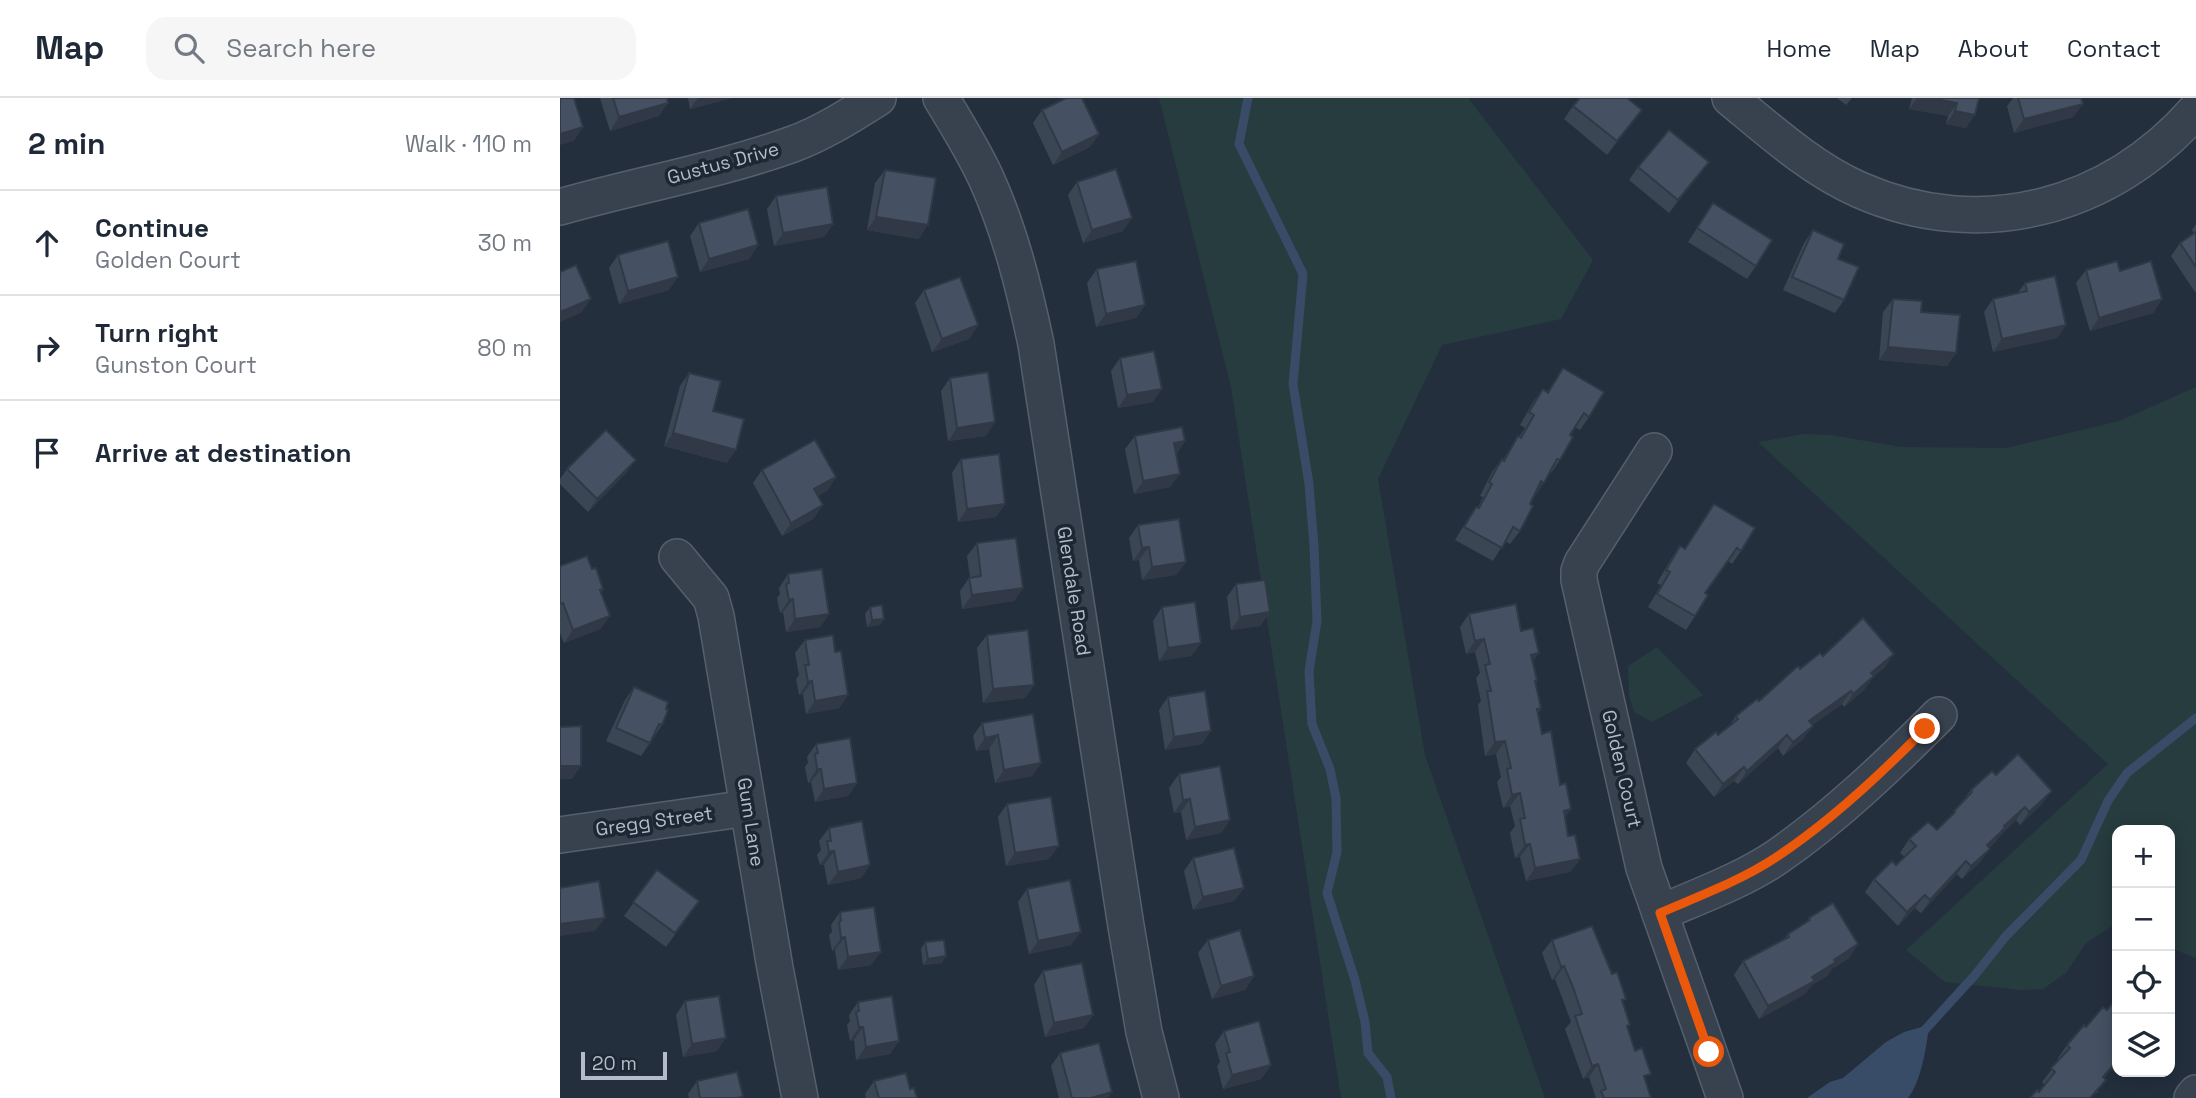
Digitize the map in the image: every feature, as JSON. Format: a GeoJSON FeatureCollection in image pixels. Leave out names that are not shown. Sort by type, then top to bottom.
{"type":"FeatureCollection","features":[{"type":"Feature","properties":{"kind":"street","name":"Gustus Drive"},"geometry":{"type":"LineString","coordinates":[[560,208],[795,143],[833,125],[878,98]]}},
{"type":"Feature","properties":{"kind":"street","name":"Glendale Road"},"geometry":{"type":"LineString","coordinates":[[941,98],[986,178],[1009,236],[1026,295],[1126,926],[1144,1032],[1161,1098]]}},
{"type":"Feature","properties":{"kind":"street"},"geometry":{"type":"LineString","coordinates":[[1730,98],[1820,168],[1859,190],[1902,205],[1945,214],[1990,215],[2034,210],[2071,199],[2114,177],[2154,151],[2196,110]]}},
{"type":"Feature","properties":{"kind":"street","name":"Golden Court"},"geometry":{"type":"LineString","coordinates":[[1654,451],[1582,563],[1579,579],[1644,867],[1726,1098]]}},
{"type":"Feature","properties":{"kind":"street","name":"Gum Lane"},"geometry":{"type":"LineString","coordinates":[[677,557],[711,598],[716,616],[775,968],[800,1098]]}},
{"type":"Feature","properties":{"kind":"street"},"geometry":{"type":"LineString","coordinates":[[1660,913],[1728,883],[1775,858],[1825,821],[1897,757],[1939,715]]}},
{"type":"Feature","properties":{"kind":"street","name":"Gregg Street"},"geometry":{"type":"LineString","coordinates":[[560,835],[748,808]]}},
{"type":"Feature","properties":{"kind":"street"},"geometry":{"type":"LineString","coordinates":[[2192,1098],[2196,1093]]}},
{"type":"Feature","properties":{"kind":"green space"},"geometry":{"type":"Polygon","coordinates":[[[1159,98],[1468,98],[1593,260],[1561,319],[1442,345],[1378,479],[1425,755],[1545,1098],[1341,1098],[1231,387],[1159,98]]]}},
{"type":"Feature","properties":{"kind":"green space"},"geometry":{"type":"Polygon","coordinates":[[[2196,387],[2196,958],[2175,950],[2175,825],[2112,825],[2112,926],[2086,943],[2066,973],[2043,989],[2021,990],[1945,982],[1906,950],[2108,764],[1758,442],[1804,434],[1831,435],[1901,447],[2006,448],[2119,421],[2196,387]]]}},
{"type":"Feature","properties":{"kind":"green space"},"geometry":{"type":"Polygon","coordinates":[[[1657,647],[1703,695],[1652,722],[1634,712],[1629,695],[1628,666],[1657,647]]]}},
{"type":"Feature","properties":{"kind":"water"},"geometry":{"type":"Polygon","coordinates":[[[1929,1025],[1920,1073],[1908,1098],[1807,1098],[1830,1082],[1843,1078],[1886,1042],[1904,1032],[1929,1025]]]}},
{"type":"Feature","properties":{"kind":"building"},"geometry":{"type":"Polygon","coordinates":[[[560,98],[574,98],[583,127],[560,134],[560,98]]]}},
{"type":"Feature","properties":{"kind":"building"},"geometry":{"type":"Polygon","coordinates":[[[613,98],[667,98],[668,103],[619,117],[613,98]]]}},
{"type":"Feature","properties":{"kind":"building"},"geometry":{"type":"Polygon","coordinates":[[[1066,98],[1082,98],[1099,134],[1062,152],[1042,110],[1066,98]]]}},
{"type":"Feature","properties":{"kind":"building"},"geometry":{"type":"Polygon","coordinates":[[[1580,98],[1627,98],[1642,110],[1617,141],[1573,106],[1580,98]]]}},
{"type":"Feature","properties":{"kind":"building"},"geometry":{"type":"Polygon","coordinates":[[[1931,98],[1979,98],[1975,115],[1955,111],[1957,103],[1931,98]]]}},
{"type":"Feature","properties":{"kind":"building"},"geometry":{"type":"Polygon","coordinates":[[[2018,98],[2081,98],[2083,104],[2024,119],[2018,98]]]}},
{"type":"Feature","properties":{"kind":"building"},"geometry":{"type":"Polygon","coordinates":[[[1669,130],[1709,162],[1678,200],[1638,167],[1669,130]]]}},
{"type":"Feature","properties":{"kind":"building"},"geometry":{"type":"Polygon","coordinates":[[[1116,169],[1132,218],[1092,230],[1077,182],[1116,169]]]}},
{"type":"Feature","properties":{"kind":"building"},"geometry":{"type":"Polygon","coordinates":[[[885,170],[936,178],[928,225],[876,217],[885,170]]]}},
{"type":"Feature","properties":{"kind":"building"},"geometry":{"type":"Polygon","coordinates":[[[827,187],[833,224],[783,233],[776,196],[827,187]]]}},
{"type":"Feature","properties":{"kind":"building"},"geometry":{"type":"Polygon","coordinates":[[[1713,203],[1772,240],[1756,266],[1697,228],[1713,203]]]}},
{"type":"Feature","properties":{"kind":"building"},"geometry":{"type":"Polygon","coordinates":[[[748,209],[758,245],[709,259],[699,223],[748,209]]]}},
{"type":"Feature","properties":{"kind":"building"},"geometry":{"type":"Polygon","coordinates":[[[1813,230],[1844,244],[1838,259],[1859,267],[1844,300],[1792,277],[1813,230]]]}},
{"type":"Feature","properties":{"kind":"building"},"geometry":{"type":"Polygon","coordinates":[[[2196,232],[2196,267],[2180,243],[2196,232]]]}},
{"type":"Feature","properties":{"kind":"building"},"geometry":{"type":"Polygon","coordinates":[[[668,241],[678,277],[628,291],[618,255],[668,241]]]}},
{"type":"Feature","properties":{"kind":"building"},"geometry":{"type":"Polygon","coordinates":[[[1136,261],[1145,305],[1106,314],[1097,269],[1136,261]]]}},
{"type":"Feature","properties":{"kind":"building"},"geometry":{"type":"Polygon","coordinates":[[[2117,261],[2120,271],[2151,261],[2162,299],[2099,318],[2086,270],[2117,261]]]}},
{"type":"Feature","properties":{"kind":"building"},"geometry":{"type":"Polygon","coordinates":[[[576,265],[591,299],[560,312],[560,272],[576,265]]]}},
{"type":"Feature","properties":{"kind":"building"},"geometry":{"type":"Polygon","coordinates":[[[2055,276],[2066,325],[2002,339],[1993,299],[2027,291],[2025,283],[2055,276]]]}},
{"type":"Feature","properties":{"kind":"building"},"geometry":{"type":"Polygon","coordinates":[[[960,277],[978,325],[942,339],[924,290],[960,277]]]}},
{"type":"Feature","properties":{"kind":"building"},"geometry":{"type":"Polygon","coordinates":[[[1893,299],[1922,301],[1921,312],[1960,315],[1956,353],[1888,347],[1893,299]]]}},
{"type":"Feature","properties":{"kind":"building"},"geometry":{"type":"Polygon","coordinates":[[[1154,351],[1162,389],[1127,395],[1120,358],[1154,351]]]}},
{"type":"Feature","properties":{"kind":"building"},"geometry":{"type":"Polygon","coordinates":[[[1563,368],[1604,392],[1589,417],[1584,413],[1570,435],[1573,437],[1560,460],[1557,459],[1544,483],[1541,481],[1530,504],[1533,506],[1520,531],[1513,527],[1502,548],[1464,527],[1476,507],[1479,508],[1502,459],[1504,461],[1518,436],[1521,438],[1534,415],[1529,412],[1543,389],[1548,393],[1563,368]]]}},
{"type":"Feature","properties":{"kind":"building"},"geometry":{"type":"Polygon","coordinates":[[[988,372],[995,422],[957,428],[950,378],[988,372]]]}},
{"type":"Feature","properties":{"kind":"building"},"geometry":{"type":"Polygon","coordinates":[[[689,373],[721,381],[713,411],[744,419],[736,450],[673,433],[689,373]]]}},
{"type":"Feature","properties":{"kind":"building"},"geometry":{"type":"Polygon","coordinates":[[[1182,427],[1185,441],[1174,443],[1180,474],[1143,481],[1135,436],[1182,427]]]}},
{"type":"Feature","properties":{"kind":"building"},"geometry":{"type":"Polygon","coordinates":[[[606,430],[636,460],[597,499],[567,469],[606,430]]]}},
{"type":"Feature","properties":{"kind":"building"},"geometry":{"type":"Polygon","coordinates":[[[815,440],[836,477],[814,489],[823,505],[791,523],[762,470],[815,440]]]}},
{"type":"Feature","properties":{"kind":"building"},"geometry":{"type":"Polygon","coordinates":[[[999,454],[1005,504],[967,509],[961,459],[999,454]]]}},
{"type":"Feature","properties":{"kind":"building"},"geometry":{"type":"Polygon","coordinates":[[[1714,504],[1755,528],[1741,551],[1737,548],[1705,593],[1708,595],[1695,616],[1657,594],[1670,572],[1666,570],[1680,546],[1685,549],[1714,504]]]}},
{"type":"Feature","properties":{"kind":"building"},"geometry":{"type":"Polygon","coordinates":[[[1179,519],[1186,562],[1152,567],[1149,547],[1142,548],[1138,525],[1179,519]]]}},
{"type":"Feature","properties":{"kind":"building"},"geometry":{"type":"Polygon","coordinates":[[[1016,538],[1023,588],[972,595],[969,578],[981,576],[977,543],[1016,538]]]}},
{"type":"Feature","properties":{"kind":"building"},"geometry":{"type":"Polygon","coordinates":[[[587,556],[592,569],[596,568],[603,589],[600,590],[610,616],[573,630],[563,603],[560,604],[560,566],[587,556]]]}},
{"type":"Feature","properties":{"kind":"building"},"geometry":{"type":"Polygon","coordinates":[[[822,569],[829,614],[795,619],[793,599],[789,600],[786,584],[789,583],[788,574],[822,569]]]}},
{"type":"Feature","properties":{"kind":"building"},"geometry":{"type":"Polygon","coordinates":[[[1265,580],[1270,612],[1240,617],[1236,584],[1265,580]]]}},
{"type":"Feature","properties":{"kind":"building"},"geometry":{"type":"Polygon","coordinates":[[[1195,602],[1201,643],[1168,648],[1162,607],[1195,602]]]}},
{"type":"Feature","properties":{"kind":"building"},"geometry":{"type":"Polygon","coordinates":[[[1516,604],[1521,631],[1533,628],[1539,653],[1531,655],[1541,708],[1537,709],[1542,734],[1551,731],[1560,785],[1566,783],[1571,809],[1564,811],[1568,836],[1575,835],[1580,859],[1535,868],[1530,844],[1525,845],[1520,819],[1525,818],[1520,793],[1512,795],[1507,769],[1511,768],[1505,741],[1495,742],[1487,691],[1491,691],[1485,665],[1490,664],[1484,639],[1475,641],[1469,614],[1516,604]]]}},
{"type":"Feature","properties":{"kind":"building"},"geometry":{"type":"Polygon","coordinates":[[[882,605],[884,619],[872,620],[870,607],[882,605]]]}},
{"type":"Feature","properties":{"kind":"building"},"geometry":{"type":"Polygon","coordinates":[[[1863,618],[1894,654],[1871,673],[1874,676],[1853,694],[1851,691],[1809,721],[1813,726],[1793,742],[1787,735],[1747,771],[1744,767],[1723,784],[1695,749],[1738,719],[1736,716],[1757,699],[1759,701],[1798,666],[1800,669],[1820,653],[1823,656],[1863,618]]]}},
{"type":"Feature","properties":{"kind":"building"},"geometry":{"type":"Polygon","coordinates":[[[1028,630],[1034,685],[993,689],[987,635],[1028,630]]]}},
{"type":"Feature","properties":{"kind":"building"},"geometry":{"type":"Polygon","coordinates":[[[833,635],[835,652],[841,651],[848,695],[815,701],[812,681],[808,682],[805,665],[809,665],[805,640],[833,635]]]}},
{"type":"Feature","properties":{"kind":"building"},"geometry":{"type":"Polygon","coordinates":[[[634,687],[668,702],[662,725],[659,724],[650,743],[616,728],[634,687]]]}},
{"type":"Feature","properties":{"kind":"building"},"geometry":{"type":"Polygon","coordinates":[[[1205,691],[1211,731],[1174,737],[1168,697],[1205,691]]]}},
{"type":"Feature","properties":{"kind":"building"},"geometry":{"type":"Polygon","coordinates":[[[1033,714],[1041,763],[1004,770],[998,735],[985,738],[982,723],[1033,714]]]}},
{"type":"Feature","properties":{"kind":"building"},"geometry":{"type":"Polygon","coordinates":[[[581,726],[581,766],[560,766],[560,727],[581,726]]]}},
{"type":"Feature","properties":{"kind":"building"},"geometry":{"type":"Polygon","coordinates":[[[850,738],[857,783],[824,789],[821,769],[817,769],[816,744],[850,738]]]}},
{"type":"Feature","properties":{"kind":"building"},"geometry":{"type":"Polygon","coordinates":[[[2018,754],[2052,791],[2029,812],[2025,807],[2004,826],[1987,845],[1990,849],[1971,866],[1966,861],[1930,900],[1925,895],[1907,912],[1874,879],[1892,861],[1896,865],[1916,846],[1909,839],[1928,822],[1937,830],[1971,790],[1992,771],[1996,775],[2018,754]]]}},
{"type":"Feature","properties":{"kind":"building"},"geometry":{"type":"Polygon","coordinates":[[[1220,766],[1230,820],[1195,827],[1190,799],[1183,800],[1179,774],[1220,766]]]}},
{"type":"Feature","properties":{"kind":"building"},"geometry":{"type":"Polygon","coordinates":[[[1051,797],[1059,846],[1015,853],[1007,804],[1051,797]]]}},
{"type":"Feature","properties":{"kind":"building"},"geometry":{"type":"Polygon","coordinates":[[[862,821],[870,865],[838,872],[834,851],[829,852],[829,828],[862,821]]]}},
{"type":"Feature","properties":{"kind":"building"},"geometry":{"type":"Polygon","coordinates":[[[1234,848],[1244,888],[1203,897],[1193,858],[1234,848]]]}},
{"type":"Feature","properties":{"kind":"building"},"geometry":{"type":"Polygon","coordinates":[[[657,870],[699,901],[675,933],[633,902],[657,870]]]}},
{"type":"Feature","properties":{"kind":"building"},"geometry":{"type":"Polygon","coordinates":[[[1070,880],[1081,932],[1038,941],[1027,889],[1070,880]]]}},
{"type":"Feature","properties":{"kind":"building"},"geometry":{"type":"Polygon","coordinates":[[[599,881],[605,918],[560,924],[560,888],[599,881]]]}},
{"type":"Feature","properties":{"kind":"building"},"geometry":{"type":"Polygon","coordinates":[[[1833,903],[1858,944],[1812,977],[1815,981],[1768,1006],[1743,961],[1789,937],[1788,934],[1833,903]]]}},
{"type":"Feature","properties":{"kind":"building"},"geometry":{"type":"Polygon","coordinates":[[[874,907],[881,952],[848,957],[845,937],[841,938],[840,912],[874,907]]]}},
{"type":"Feature","properties":{"kind":"building"},"geometry":{"type":"Polygon","coordinates":[[[1592,926],[1612,974],[1617,972],[1626,999],[1622,1000],[1635,1051],[1642,1048],[1651,1074],[1644,1076],[1651,1098],[1604,1098],[1601,1091],[1606,1089],[1598,1064],[1592,1066],[1575,1016],[1582,1014],[1552,940],[1592,926]]]}},
{"type":"Feature","properties":{"kind":"building"},"geometry":{"type":"Polygon","coordinates":[[[1240,930],[1254,976],[1221,986],[1208,940],[1240,930]]]}},
{"type":"Feature","properties":{"kind":"building"},"geometry":{"type":"Polygon","coordinates":[[[944,940],[946,956],[928,959],[925,942],[944,940]]]}},
{"type":"Feature","properties":{"kind":"building"},"geometry":{"type":"Polygon","coordinates":[[[1082,963],[1093,1015],[1054,1023],[1043,971],[1082,963]]]}},
{"type":"Feature","properties":{"kind":"building"},"geometry":{"type":"Polygon","coordinates":[[[719,996],[726,1038],[692,1044],[685,1001],[719,996]]]}},
{"type":"Feature","properties":{"kind":"building"},"geometry":{"type":"Polygon","coordinates":[[[892,996],[899,1041],[866,1047],[863,1027],[859,1027],[856,1012],[859,1011],[858,1002],[892,996]]]}},
{"type":"Feature","properties":{"kind":"building"},"geometry":{"type":"Polygon","coordinates":[[[2112,1004],[2112,1067],[2103,1077],[2106,1080],[2090,1098],[2030,1098],[2037,1090],[2039,1092],[2055,1072],[2051,1068],[2070,1048],[2067,1045],[2084,1025],[2086,1027],[2103,1007],[2107,1010],[2112,1004]]]}},
{"type":"Feature","properties":{"kind":"building"},"geometry":{"type":"Polygon","coordinates":[[[1259,1021],[1271,1065],[1232,1075],[1226,1053],[1230,1052],[1224,1031],[1259,1021]]]}},
{"type":"Feature","properties":{"kind":"building"},"geometry":{"type":"Polygon","coordinates":[[[1099,1043],[1112,1092],[1091,1098],[1072,1098],[1060,1053],[1099,1043]]]}},
{"type":"Feature","properties":{"kind":"building"},"geometry":{"type":"Polygon","coordinates":[[[737,1072],[743,1096],[700,1098],[697,1081],[737,1072]]]}},
{"type":"Feature","properties":{"kind":"building"},"geometry":{"type":"Polygon","coordinates":[[[906,1073],[910,1089],[914,1088],[917,1098],[879,1098],[874,1081],[906,1073]]]}},
{"type":"Feature","properties":{"kind":"waterway"},"geometry":{"type":"LineString","coordinates":[[1248,98],[1239,144],[1303,274],[1293,384],[1309,484],[1314,546],[1317,621],[1309,671],[1312,724],[1330,769],[1336,798],[1337,852],[1327,893],[1355,980],[1365,1022],[1368,1053],[1387,1077],[1391,1098]]}},
{"type":"Feature","properties":{"kind":"waterway"},"geometry":{"type":"LineString","coordinates":[[1923,1032],[2006,936],[2081,860],[2108,801],[2127,773],[2196,718]]}},
{"type":"Feature","properties":{"kind":"route"},"geometry":{"type":"LineString","coordinates":[[1709,1052],[1660,913],[1728,883],[1775,858],[1825,821],[1925,729]]}}]}
